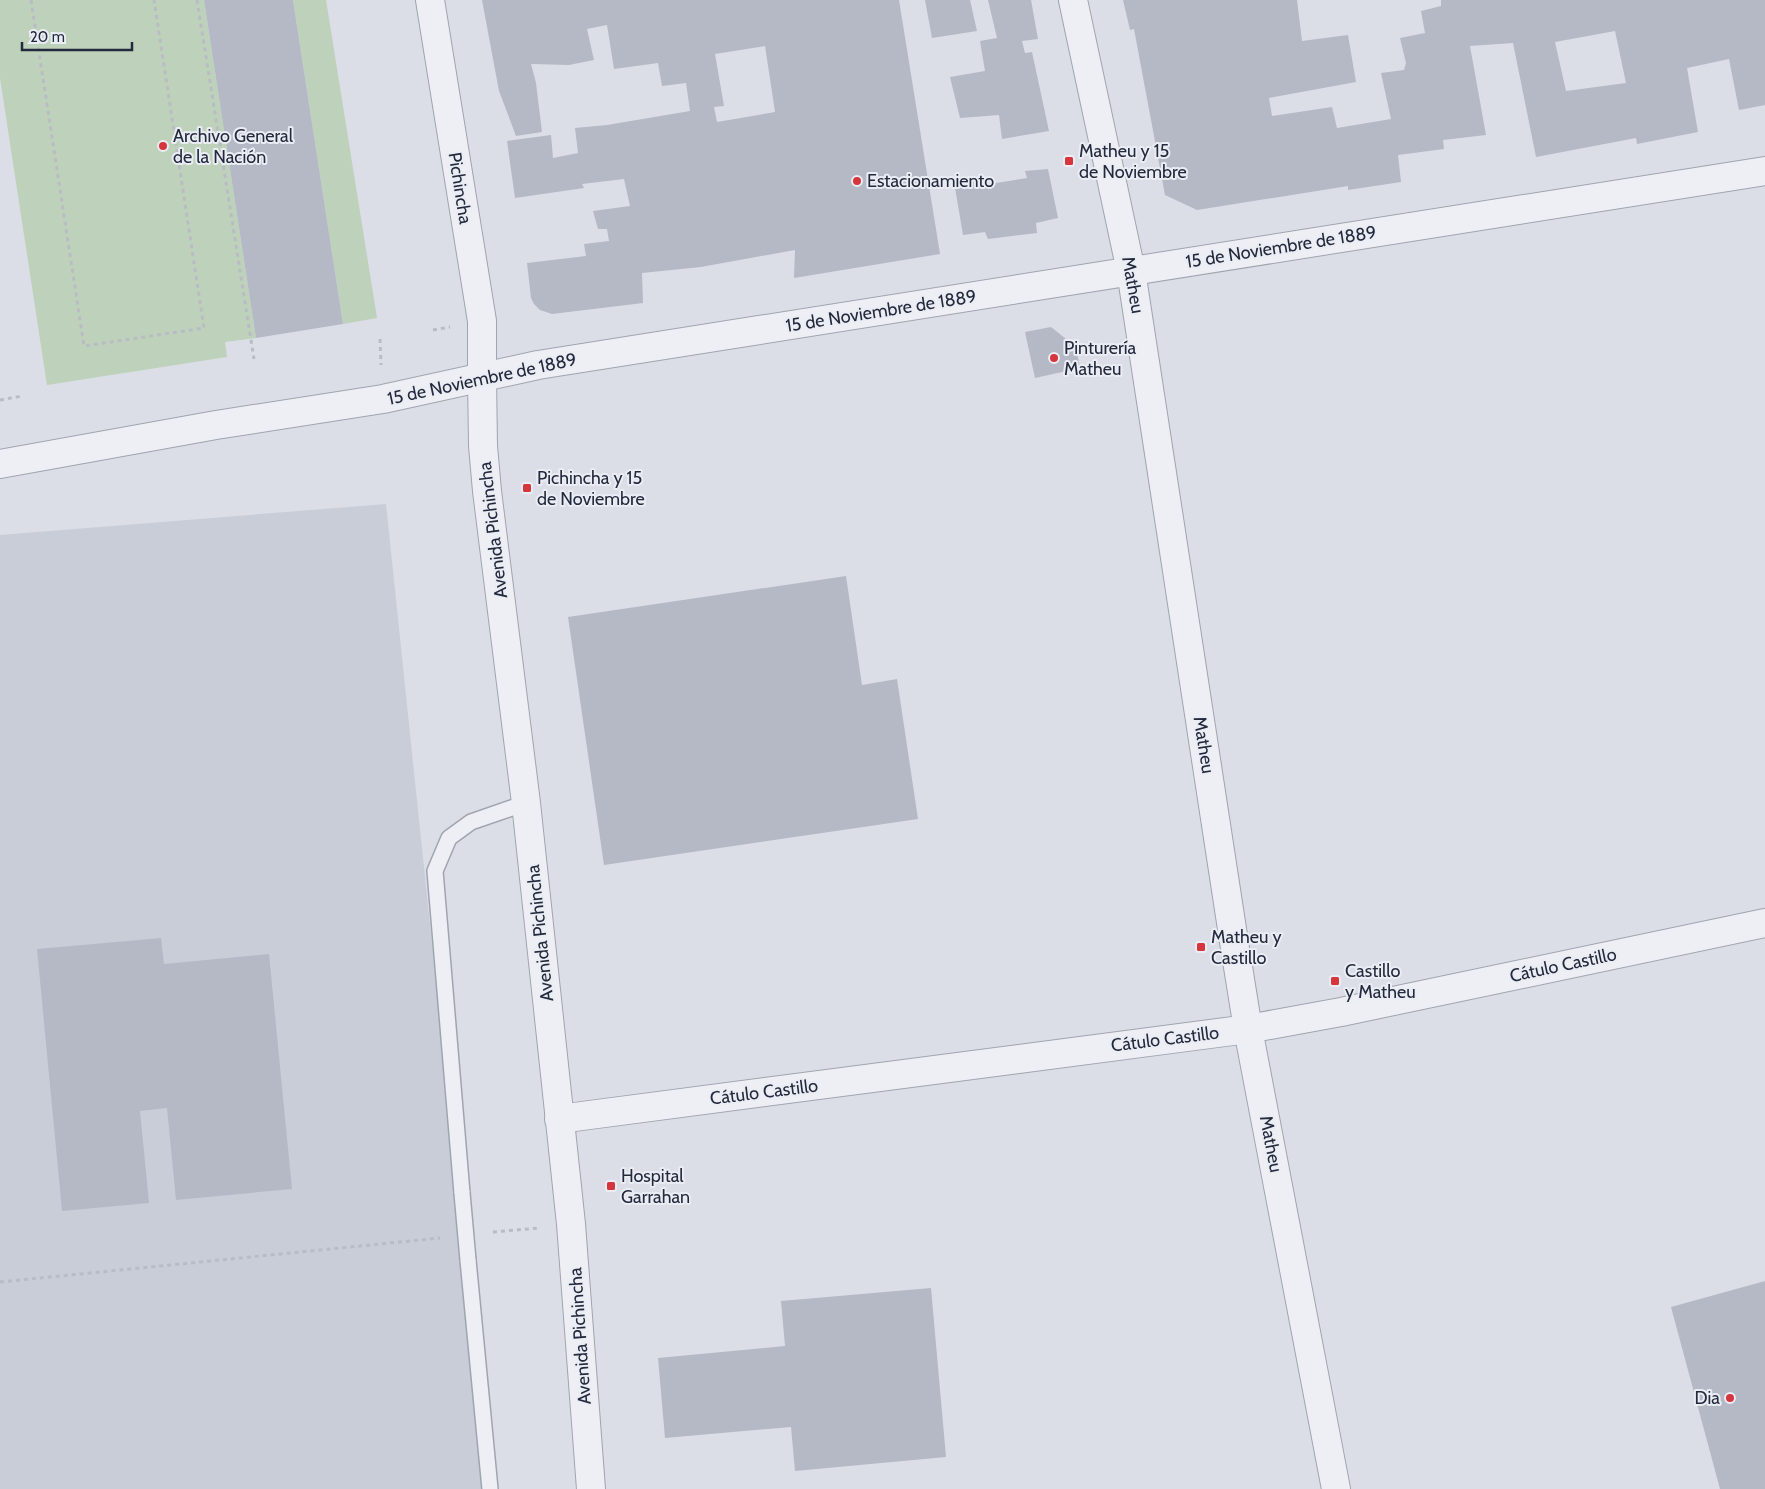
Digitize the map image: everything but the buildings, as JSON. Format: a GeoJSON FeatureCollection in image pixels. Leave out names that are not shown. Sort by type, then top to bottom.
{"type":"FeatureCollection","features":[{"type":"Feature","properties":{"kind":"street","name":"Pichincha"},"geometry":{"type":"LineString","coordinates":[[430,0],[482,321],[482,377]]}},
{"type":"Feature","properties":{"kind":"street","name":"Matheu"},"geometry":{"type":"LineString","coordinates":[[1073,0],[1131,270],[1248,1029],[1336,1489]]}},
{"type":"Feature","properties":{"kind":"street","name":"15 de Noviembre de 1889"},"geometry":{"type":"LineString","coordinates":[[0,464],[383,399],[548,364],[1017,290],[1131,270],[1765,171]]}},
{"type":"Feature","properties":{"kind":"street","name":"Avenida Pichincha"},"geometry":{"type":"LineString","coordinates":[[482,377],[483,446],[487,491],[526,803],[571,1224],[592,1489]]}},
{"type":"Feature","properties":{"kind":"street","name":"Cátulo Castillo"},"geometry":{"type":"LineString","coordinates":[[559,1119],[1248,1029],[1341,1012],[1765,923]]}},
{"type":"Feature","properties":{"kind":"lane"},"geometry":{"type":"LineString","coordinates":[[490,1489],[462,1193],[435,871],[449,838],[471,822],[526,803]]}},
{"type":"Feature","properties":{"kind":"path"},"geometry":{"type":"LineString","coordinates":[[31,0],[84,346],[204,328],[154,0]]}},
{"type":"Feature","properties":{"kind":"path"},"geometry":{"type":"LineString","coordinates":[[197,0],[254,359]]}},
{"type":"Feature","properties":{"kind":"path"},"geometry":{"type":"LineString","coordinates":[[0,400],[22,396]]}},
{"type":"Feature","properties":{"kind":"path"},"geometry":{"type":"LineString","coordinates":[[486,1233],[571,1224]]}},
{"type":"Feature","properties":{"kind":"path"},"geometry":{"type":"LineString","coordinates":[[0,1282],[448,1237]]}},
{"type":"Feature","properties":{"kind":"shaded area"},"geometry":{"type":"Polygon","coordinates":[[[386,504],[489,1489],[0,1489],[0,535],[386,504]]]}},
{"type":"Feature","properties":{"kind":"green space"},"geometry":{"type":"Polygon","coordinates":[[[0,0],[204,0],[256,338],[225,342],[227,357],[47,385],[0,78],[0,0]]]}},
{"type":"Feature","properties":{"kind":"green space"},"geometry":{"type":"Polygon","coordinates":[[[293,0],[326,0],[377,318],[343,324],[293,0]]]}},
{"type":"Feature","properties":{"kind":"place","name":"Archivo General de la Nación"},"geometry":{"type":"Point","coordinates":[163,146]}},
{"type":"Feature","properties":{"kind":"place","name":"Matheu y 15 de Noviembre"},"geometry":{"type":"Point","coordinates":[1069,161]}},
{"type":"Feature","properties":{"kind":"place","name":"Estacionamiento"},"geometry":{"type":"Point","coordinates":[857,181]}},
{"type":"Feature","properties":{"kind":"place","name":"Pinturería Matheu"},"geometry":{"type":"Point","coordinates":[1054,358]}},
{"type":"Feature","properties":{"kind":"place","name":"Pichincha y 15 de Noviembre"},"geometry":{"type":"Point","coordinates":[527,488]}},
{"type":"Feature","properties":{"kind":"place","name":"Matheu y Castillo"},"geometry":{"type":"Point","coordinates":[1201,947]}},
{"type":"Feature","properties":{"kind":"place","name":"Castillo y Matheu"},"geometry":{"type":"Point","coordinates":[1335,981]}},
{"type":"Feature","properties":{"kind":"place","name":"Hospital Garrahan"},"geometry":{"type":"Point","coordinates":[611,1186]}},
{"type":"Feature","properties":{"kind":"place","name":"Dia"},"geometry":{"type":"Point","coordinates":[1730,1398]}}]}
